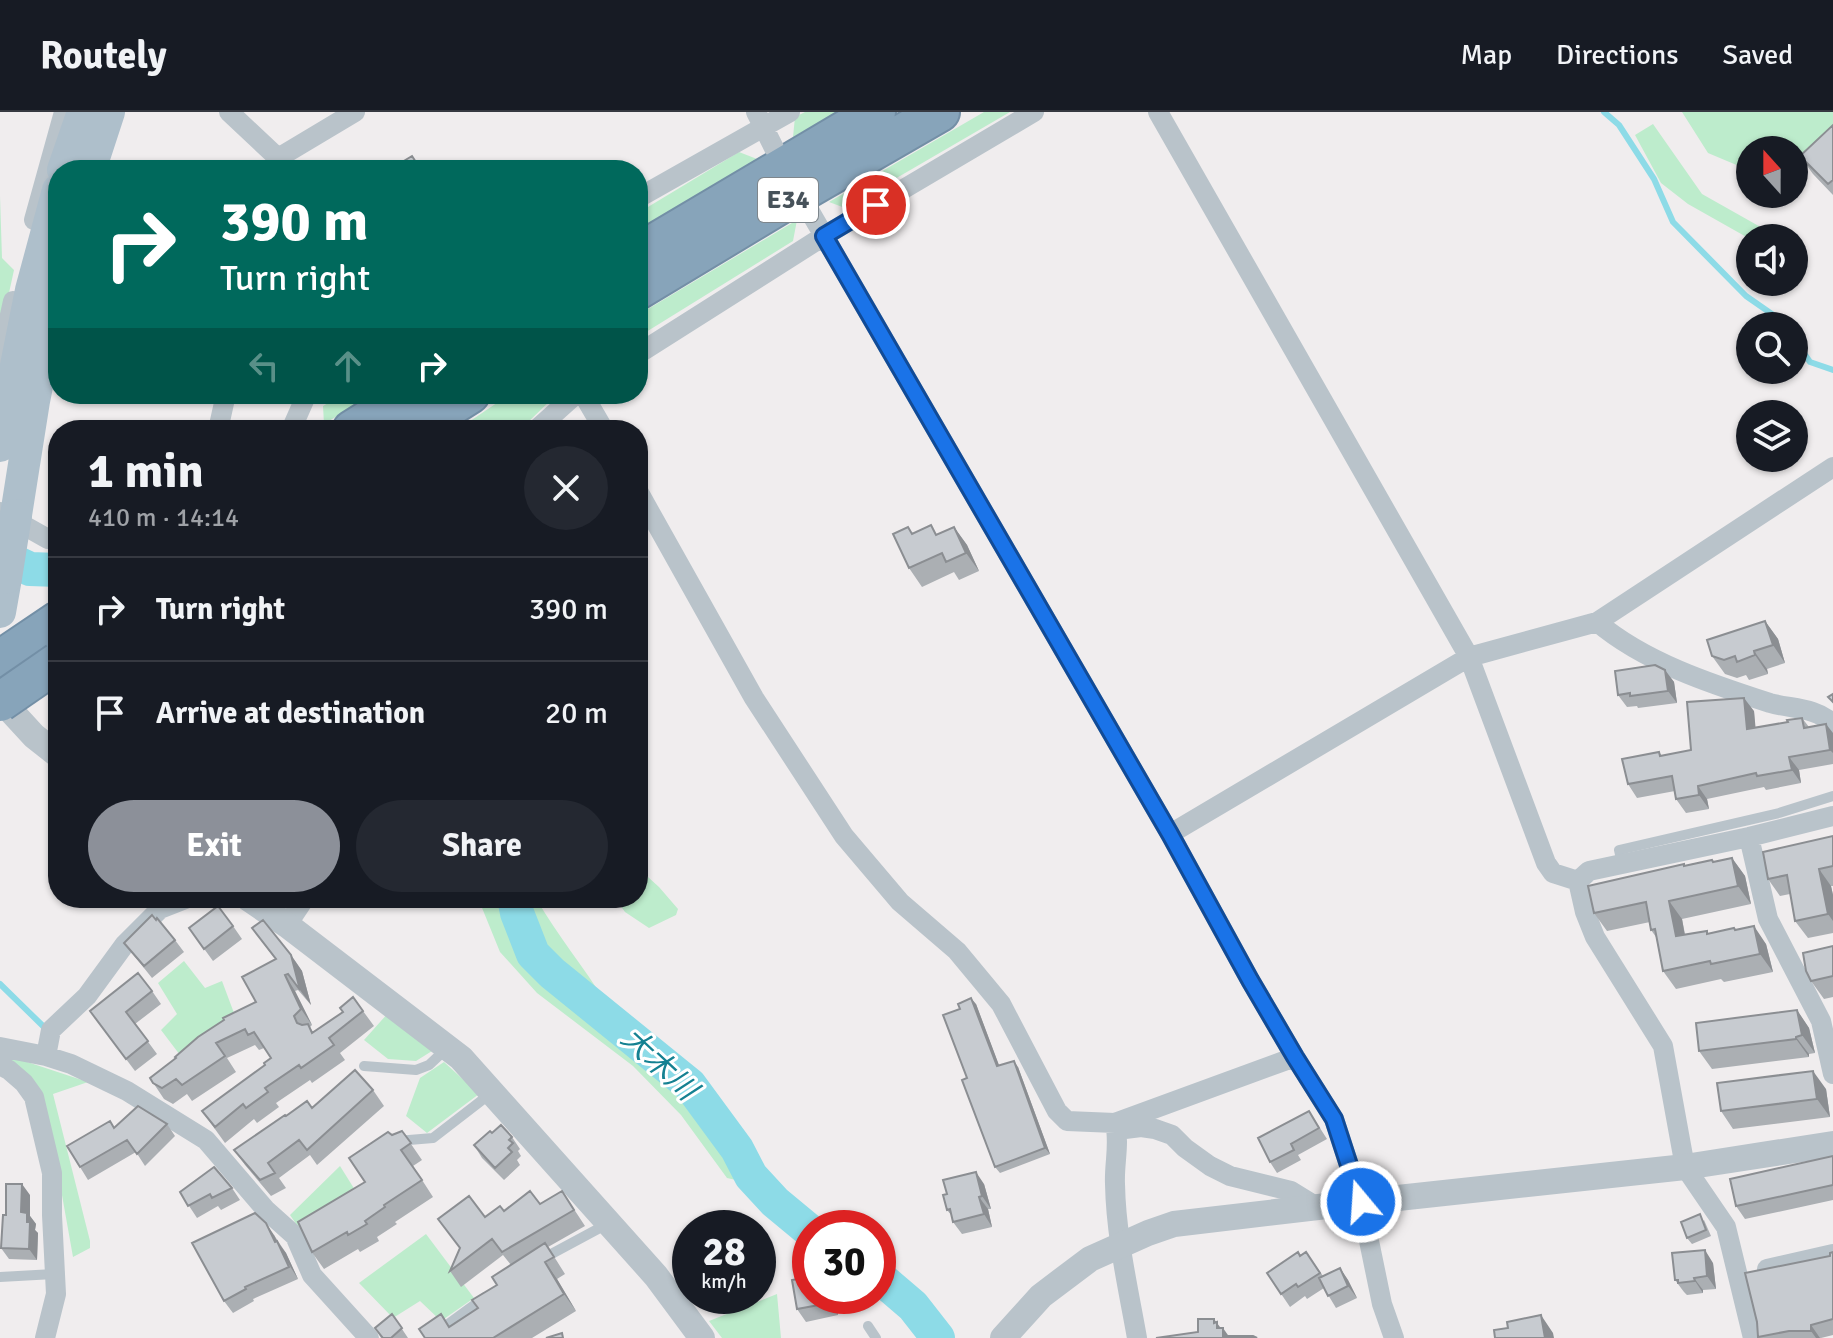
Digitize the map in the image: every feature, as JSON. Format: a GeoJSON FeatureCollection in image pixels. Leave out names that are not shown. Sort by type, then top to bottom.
{"type":"FeatureCollection","features":[{"type":"Feature","properties":{"kind":"highway","name":"E34"},"geometry":{"type":"LineString","coordinates":[[648,247],[876,112]]}},
{"type":"Feature","properties":{"kind":"highway","name":"E34"},"geometry":{"type":"LineString","coordinates":[[648,284],[940,112]]}},
{"type":"Feature","properties":{"kind":"highway"},"geometry":{"type":"LineString","coordinates":[[368,420],[393,404]]}},
{"type":"Feature","properties":{"kind":"highway"},"geometry":{"type":"LineString","coordinates":[[429,420],[454,404]]}},
{"type":"Feature","properties":{"kind":"highway"},"geometry":{"type":"LineString","coordinates":[[0,660],[48,628]]}},
{"type":"Feature","properties":{"kind":"highway"},"geometry":{"type":"LineString","coordinates":[[0,700],[48,669]]}},
{"type":"Feature","properties":{"kind":"main road"},"geometry":{"type":"LineString","coordinates":[[66,160],[83,112]]}},
{"type":"Feature","properties":{"kind":"main road"},"geometry":{"type":"LineString","coordinates":[[93,160],[109,112]]}},
{"type":"Feature","properties":{"kind":"main road"},"geometry":{"type":"LineString","coordinates":[[0,446],[31,290],[48,227]]}},
{"type":"Feature","properties":{"kind":"main road"},"geometry":{"type":"LineString","coordinates":[[0,612],[6,578],[8,514],[48,331]]}},
{"type":"Feature","properties":{"kind":"street"},"geometry":{"type":"LineString","coordinates":[[49,160],[64,112]]}},
{"type":"Feature","properties":{"kind":"street"},"geometry":{"type":"LineString","coordinates":[[229,112],[273,160]]}},
{"type":"Feature","properties":{"kind":"street"},"geometry":{"type":"LineString","coordinates":[[283,160],[355,112]]}},
{"type":"Feature","properties":{"kind":"street"},"geometry":{"type":"LineString","coordinates":[[648,192],[760,119],[790,112]]}},
{"type":"Feature","properties":{"kind":"street"},"geometry":{"type":"LineString","coordinates":[[648,348],[824,236],[1034,112]]}},
{"type":"Feature","properties":{"kind":"street"},"geometry":{"type":"LineString","coordinates":[[1158,112],[1469,657],[1546,863],[1553,873],[1578,881]]}},
{"type":"Feature","properties":{"kind":"street"},"geometry":{"type":"LineString","coordinates":[[760,119],[774,148]]}},
{"type":"Feature","properties":{"kind":"street"},"geometry":{"type":"LineString","coordinates":[[0,361],[48,166]]}},
{"type":"Feature","properties":{"kind":"street"},"geometry":{"type":"LineString","coordinates":[[809,210],[1170,834],[1250,980],[1334,1119],[1361,1202],[1382,1304],[1394,1338]]}},
{"type":"Feature","properties":{"kind":"street"},"geometry":{"type":"LineString","coordinates":[[547,420],[565,404]]}},
{"type":"Feature","properties":{"kind":"street"},"geometry":{"type":"LineString","coordinates":[[1170,834],[1469,657],[1597,622],[1833,467]]}},
{"type":"Feature","properties":{"kind":"street"},"geometry":{"type":"LineString","coordinates":[[648,509],[754,698],[844,836],[900,902],[957,951],[1001,1004],[1057,1111],[1067,1121],[1141,1127],[1172,1135],[1210,1166],[1230,1176],[1291,1191],[1317,1207]]}},
{"type":"Feature","properties":{"kind":"street"},"geometry":{"type":"LineString","coordinates":[[8,514],[48,539]]}},
{"type":"Feature","properties":{"kind":"street"},"geometry":{"type":"LineString","coordinates":[[1597,622],[1629,644],[1694,678],[1774,704],[1805,709],[1833,724]]}},
{"type":"Feature","properties":{"kind":"street"},"geometry":{"type":"LineString","coordinates":[[0,700],[48,747]]}},
{"type":"Feature","properties":{"kind":"street"},"geometry":{"type":"LineString","coordinates":[[1578,881],[1589,871],[1833,816]]}},
{"type":"Feature","properties":{"kind":"street"},"geometry":{"type":"LineString","coordinates":[[1749,837],[1768,919],[1821,1021],[1833,1074]]}},
{"type":"Feature","properties":{"kind":"street"},"geometry":{"type":"LineString","coordinates":[[1578,881],[1595,937],[1663,1046],[1685,1167],[1726,1227],[1753,1338]]}},
{"type":"Feature","properties":{"kind":"street"},"geometry":{"type":"LineString","coordinates":[[46,1056],[51,1030],[87,996],[125,944],[163,908]]}},
{"type":"Feature","properties":{"kind":"street"},"geometry":{"type":"LineString","coordinates":[[262,908],[287,925],[368,996],[461,1058],[656,1276],[702,1338]]}},
{"type":"Feature","properties":{"kind":"street"},"geometry":{"type":"LineString","coordinates":[[287,925],[298,908]]}},
{"type":"Feature","properties":{"kind":"street"},"geometry":{"type":"LineString","coordinates":[[0,1047],[71,1064],[127,1091],[147,1096],[206,1140],[235,1163],[266,1210],[295,1236],[312,1275],[369,1338]]}},
{"type":"Feature","properties":{"kind":"street"},"geometry":{"type":"LineString","coordinates":[[1116,1126],[1295,1057]]}},
{"type":"Feature","properties":{"kind":"street"},"geometry":{"type":"LineString","coordinates":[[0,1065],[24,1083],[34,1097],[52,1173],[56,1294],[45,1338]]}},
{"type":"Feature","properties":{"kind":"street"},"geometry":{"type":"LineString","coordinates":[[1116,1126],[1115,1183],[1121,1245],[1137,1338]]}},
{"type":"Feature","properties":{"kind":"street"},"geometry":{"type":"LineString","coordinates":[[1003,1338],[1041,1296],[1090,1259],[1174,1224],[1685,1167],[1833,1144]]}},
{"type":"Feature","properties":{"kind":"street"},"geometry":{"type":"LineString","coordinates":[[1738,1276],[1833,1254]]}},
{"type":"Feature","properties":{"kind":"lane"},"geometry":{"type":"LineString","coordinates":[[1622,864],[1619,850],[1779,813],[1833,796]]}},
{"type":"Feature","properties":{"kind":"lane"},"geometry":{"type":"LineString","coordinates":[[364,1066],[416,1070],[429,1065],[447,1048]]}},
{"type":"Feature","properties":{"kind":"lane"},"geometry":{"type":"LineString","coordinates":[[395,1141],[433,1138],[492,1093]]}},
{"type":"Feature","properties":{"kind":"lane"},"geometry":{"type":"LineString","coordinates":[[536,1263],[609,1223]]}},
{"type":"Feature","properties":{"kind":"lane"},"geometry":{"type":"LineString","coordinates":[[0,1277],[54,1274]]}},
{"type":"Feature","properties":{"kind":"lane"},"geometry":{"type":"LineString","coordinates":[[429,1338],[489,1294]]}},
{"type":"Feature","properties":{"kind":"lane"},"geometry":{"type":"LineString","coordinates":[[868,1326],[876,1338]]}},
{"type":"Feature","properties":{"kind":"green space"},"geometry":{"type":"Polygon","coordinates":[[[805,112],[838,112],[793,137],[795,117],[805,112]]]}},
{"type":"Feature","properties":{"kind":"green space"},"geometry":{"type":"Polygon","coordinates":[[[984,112],[1010,112],[845,208],[829,202],[984,112]]]}},
{"type":"Feature","properties":{"kind":"green space"},"geometry":{"type":"Polygon","coordinates":[[[1682,112],[1833,112],[1833,135],[1816,156],[1808,159],[1808,136],[1736,136],[1736,165],[1708,153],[1682,112]]]}},
{"type":"Feature","properties":{"kind":"green space"},"geometry":{"type":"Polygon","coordinates":[[[1653,124],[1702,194],[1755,224],[1736,224],[1736,231],[1688,204],[1661,183],[1635,135],[1653,124]]]}},
{"type":"Feature","properties":{"kind":"green space"},"geometry":{"type":"Polygon","coordinates":[[[739,152],[757,159],[648,226],[648,207],[739,152]]]}},
{"type":"Feature","properties":{"kind":"green space"},"geometry":{"type":"Polygon","coordinates":[[[0,196],[2,258],[14,270],[0,334],[0,196]]]}},
{"type":"Feature","properties":{"kind":"green space"},"geometry":{"type":"Polygon","coordinates":[[[797,220],[793,241],[648,331],[648,309],[797,220]]]}},
{"type":"Feature","properties":{"kind":"green space"},"geometry":{"type":"Polygon","coordinates":[[[357,404],[331,420],[324,420],[323,406],[357,404]]]}},
{"type":"Feature","properties":{"kind":"green space"},"geometry":{"type":"Polygon","coordinates":[[[495,404],[547,404],[530,420],[472,420],[495,404]]]}},
{"type":"Feature","properties":{"kind":"green space"},"geometry":{"type":"Polygon","coordinates":[[[648,877],[678,909],[676,915],[649,928],[622,908],[648,908],[648,877]]]}},
{"type":"Feature","properties":{"kind":"green space"},"geometry":{"type":"Polygon","coordinates":[[[482,908],[503,908],[524,954],[546,978],[688,1094],[729,1149],[745,1182],[727,1178],[681,1115],[633,1066],[537,993],[500,952],[482,908]]]}},
{"type":"Feature","properties":{"kind":"green space"},"geometry":{"type":"Polygon","coordinates":[[[531,908],[542,908],[606,1003],[572,978],[541,941],[531,908]]]}},
{"type":"Feature","properties":{"kind":"green space"},"geometry":{"type":"Polygon","coordinates":[[[184,961],[205,988],[222,981],[234,1013],[183,1059],[161,1030],[177,1014],[158,983],[184,961]]]}},
{"type":"Feature","properties":{"kind":"green space"},"geometry":{"type":"Polygon","coordinates":[[[389,1012],[432,1051],[416,1061],[388,1059],[364,1040],[389,1012]]]}},
{"type":"Feature","properties":{"kind":"green space"},"geometry":{"type":"Polygon","coordinates":[[[0,1053],[88,1082],[53,1094],[90,1241],[90,1248],[73,1257],[57,1167],[38,1090],[0,1053]]]}},
{"type":"Feature","properties":{"kind":"green space"},"geometry":{"type":"Polygon","coordinates":[[[444,1062],[479,1094],[427,1133],[406,1116],[420,1078],[444,1062]]]}},
{"type":"Feature","properties":{"kind":"green space"},"geometry":{"type":"Polygon","coordinates":[[[340,1166],[360,1198],[305,1237],[290,1215],[340,1166]]]}},
{"type":"Feature","properties":{"kind":"green space"},"geometry":{"type":"Polygon","coordinates":[[[426,1234],[474,1298],[441,1321],[420,1301],[393,1318],[359,1283],[426,1234]]]}},
{"type":"Feature","properties":{"kind":"green space"},"geometry":{"type":"Polygon","coordinates":[[[776,1294],[781,1338],[722,1338],[709,1321],[727,1314],[776,1314],[776,1294]]]}},
{"type":"Feature","properties":{"kind":"building"},"geometry":{"type":"Polygon","coordinates":[[[1833,125],[1833,180],[1828,184],[1808,164],[1808,148],[1833,125]]]}},
{"type":"Feature","properties":{"kind":"building"},"geometry":{"type":"Polygon","coordinates":[[[931,525],[936,535],[954,527],[966,553],[946,562],[942,553],[909,568],[893,534],[908,527],[912,534],[931,525]]]}},
{"type":"Feature","properties":{"kind":"building"},"geometry":{"type":"Polygon","coordinates":[[[1765,621],[1773,645],[1754,651],[1755,655],[1737,662],[1735,656],[1724,660],[1712,656],[1707,640],[1765,621]]]}},
{"type":"Feature","properties":{"kind":"building"},"geometry":{"type":"Polygon","coordinates":[[[1655,665],[1665,670],[1668,691],[1618,695],[1615,671],[1655,665]]]}},
{"type":"Feature","properties":{"kind":"building"},"geometry":{"type":"Polygon","coordinates":[[[1744,698],[1747,729],[1802,718],[1804,728],[1826,724],[1830,750],[1789,757],[1792,770],[1757,776],[1756,773],[1698,786],[1699,795],[1676,799],[1672,776],[1628,784],[1622,759],[1691,750],[1687,702],[1744,698]]]}},
{"type":"Feature","properties":{"kind":"building"},"geometry":{"type":"Polygon","coordinates":[[[1833,836],[1833,866],[1819,869],[1828,914],[1795,921],[1787,875],[1768,879],[1763,852],[1833,836]]]}},
{"type":"Feature","properties":{"kind":"building"},"geometry":{"type":"Polygon","coordinates":[[[1732,858],[1738,886],[1669,901],[1676,936],[1754,926],[1760,954],[1663,971],[1646,902],[1594,913],[1588,886],[1684,864],[1732,858]]]}},
{"type":"Feature","properties":{"kind":"building"},"geometry":{"type":"Polygon","coordinates":[[[215,908],[220,908],[233,926],[204,949],[189,928],[215,908]]]}},
{"type":"Feature","properties":{"kind":"building"},"geometry":{"type":"Polygon","coordinates":[[[152,915],[175,940],[144,966],[124,943],[152,915]]]}},
{"type":"Feature","properties":{"kind":"building"},"geometry":{"type":"Polygon","coordinates":[[[263,920],[291,955],[300,990],[288,974],[285,975],[301,1009],[294,1016],[297,1023],[308,1024],[312,1033],[343,1012],[340,1008],[353,997],[363,1011],[329,1038],[334,1045],[265,1088],[268,1092],[246,1108],[243,1104],[215,1127],[202,1111],[271,1058],[254,1032],[248,1035],[245,1029],[216,1043],[225,1056],[182,1085],[176,1079],[162,1088],[150,1078],[223,1018],[256,1002],[242,977],[276,959],[252,928],[263,920]]]}},
{"type":"Feature","properties":{"kind":"building"},"geometry":{"type":"Polygon","coordinates":[[[1833,946],[1833,976],[1811,981],[1803,953],[1833,946]]]}},
{"type":"Feature","properties":{"kind":"building"},"geometry":{"type":"Polygon","coordinates":[[[138,973],[152,991],[126,1012],[148,1041],[126,1059],[90,1011],[138,973]]]}},
{"type":"Feature","properties":{"kind":"building"},"geometry":{"type":"Polygon","coordinates":[[[971,998],[997,1066],[1014,1061],[1045,1148],[995,1167],[962,1080],[967,1078],[943,1015],[960,1009],[958,1004],[971,998]]]}},
{"type":"Feature","properties":{"kind":"building"},"geometry":{"type":"Polygon","coordinates":[[[1797,1010],[1802,1035],[1796,1039],[1699,1051],[1696,1023],[1797,1010]]]}},
{"type":"Feature","properties":{"kind":"building"},"geometry":{"type":"Polygon","coordinates":[[[355,1070],[373,1090],[307,1150],[299,1140],[268,1163],[275,1173],[260,1180],[234,1150],[307,1101],[312,1108],[355,1070]]]}},
{"type":"Feature","properties":{"kind":"building"},"geometry":{"type":"Polygon","coordinates":[[[1813,1071],[1817,1099],[1721,1111],[1717,1083],[1813,1071]]]}},
{"type":"Feature","properties":{"kind":"building"},"geometry":{"type":"Polygon","coordinates":[[[138,1106],[167,1124],[137,1154],[127,1140],[80,1167],[67,1146],[110,1121],[114,1128],[138,1106]]]}},
{"type":"Feature","properties":{"kind":"building"},"geometry":{"type":"Polygon","coordinates":[[[1309,1111],[1319,1128],[1291,1144],[1294,1150],[1270,1162],[1258,1138],[1309,1111]]]}},
{"type":"Feature","properties":{"kind":"building"},"geometry":{"type":"Polygon","coordinates":[[[501,1125],[512,1137],[509,1140],[513,1143],[508,1148],[512,1152],[495,1168],[474,1145],[501,1125]]]}},
{"type":"Feature","properties":{"kind":"building"},"geometry":{"type":"Polygon","coordinates":[[[402,1131],[411,1143],[401,1150],[422,1180],[384,1205],[365,1221],[367,1224],[312,1252],[298,1222],[365,1182],[349,1158],[388,1132],[392,1135],[402,1131]]]}},
{"type":"Feature","properties":{"kind":"building"},"geometry":{"type":"Polygon","coordinates":[[[1833,1156],[1833,1185],[1736,1206],[1730,1179],[1833,1156]]]}},
{"type":"Feature","properties":{"kind":"building"},"geometry":{"type":"Polygon","coordinates":[[[214,1167],[232,1188],[212,1198],[210,1194],[188,1206],[180,1192],[214,1167]]]}},
{"type":"Feature","properties":{"kind":"building"},"geometry":{"type":"Polygon","coordinates":[[[976,1172],[984,1214],[953,1222],[943,1195],[947,1194],[943,1180],[976,1172]]]}},
{"type":"Feature","properties":{"kind":"building"},"geometry":{"type":"Polygon","coordinates":[[[6,1184],[22,1184],[21,1212],[27,1213],[27,1222],[30,1222],[29,1249],[1,1248],[3,1215],[6,1215],[6,1184]]]}},
{"type":"Feature","properties":{"kind":"building"},"geometry":{"type":"Polygon","coordinates":[[[530,1191],[540,1204],[562,1191],[574,1210],[502,1252],[492,1239],[450,1271],[460,1248],[438,1219],[469,1196],[485,1217],[500,1206],[504,1211],[530,1191]]]}},
{"type":"Feature","properties":{"kind":"building"},"geometry":{"type":"Polygon","coordinates":[[[255,1213],[266,1223],[289,1267],[245,1287],[224,1301],[192,1243],[255,1213]]]}},
{"type":"Feature","properties":{"kind":"building"},"geometry":{"type":"Polygon","coordinates":[[[1700,1214],[1706,1230],[1687,1238],[1681,1222],[1700,1214]]]}},
{"type":"Feature","properties":{"kind":"building"},"geometry":{"type":"Polygon","coordinates":[[[545,1243],[554,1257],[545,1262],[564,1294],[493,1338],[425,1338],[419,1329],[441,1314],[449,1327],[478,1308],[472,1300],[497,1285],[492,1277],[545,1243]]]}},
{"type":"Feature","properties":{"kind":"building"},"geometry":{"type":"Polygon","coordinates":[[[1705,1250],[1707,1276],[1678,1283],[1672,1253],[1705,1250]]]}},
{"type":"Feature","properties":{"kind":"building"},"geometry":{"type":"Polygon","coordinates":[[[1298,1252],[1300,1256],[1306,1252],[1320,1273],[1281,1294],[1267,1273],[1298,1252]]]}},
{"type":"Feature","properties":{"kind":"building"},"geometry":{"type":"Polygon","coordinates":[[[1833,1252],[1833,1319],[1811,1325],[1811,1331],[1789,1331],[1758,1337],[1745,1273],[1830,1256],[1833,1252]]]}},
{"type":"Feature","properties":{"kind":"building"},"geometry":{"type":"Polygon","coordinates":[[[1340,1268],[1348,1286],[1328,1296],[1319,1278],[1340,1268]]]}},
{"type":"Feature","properties":{"kind":"building"},"geometry":{"type":"Polygon","coordinates":[[[392,1314],[402,1328],[391,1338],[383,1338],[375,1328],[392,1314]]]}},
{"type":"Feature","properties":{"kind":"building"},"geometry":{"type":"Polygon","coordinates":[[[1541,1315],[1545,1338],[1495,1338],[1494,1330],[1508,1328],[1507,1322],[1541,1315]]]}},
{"type":"Feature","properties":{"kind":"building"},"geometry":{"type":"Polygon","coordinates":[[[1198,1319],[1214,1319],[1217,1328],[1223,1328],[1223,1336],[1257,1338],[1156,1338],[1198,1332],[1198,1319]]]}},
{"type":"Feature","properties":{"kind":"building"},"geometry":{"type":"Polygon","coordinates":[[[562,1333],[563,1338],[546,1338],[562,1333]]]}},
{"type":"Feature","properties":{"kind":"waterway"},"geometry":{"type":"LineString","coordinates":[[1604,112],[1619,125],[1654,179],[1673,222],[1746,296],[1769,312]]}},
{"type":"Feature","properties":{"kind":"waterway"},"geometry":{"type":"LineString","coordinates":[[1808,359],[1833,370]]}},
{"type":"Feature","properties":{"kind":"waterway","name":"大木川"},"geometry":{"type":"LineString","coordinates":[[0,555],[30,569],[48,570]]}},
{"type":"Feature","properties":{"kind":"waterway","name":"大木川"},"geometry":{"type":"LineString","coordinates":[[516,908],[533,954],[552,973],[690,1085],[737,1149],[751,1176],[792,1216]]}},
{"type":"Feature","properties":{"kind":"waterway"},"geometry":{"type":"LineString","coordinates":[[0,984],[44,1027]]}},
{"type":"Feature","properties":{"kind":"waterway","name":"大木川"},"geometry":{"type":"LineString","coordinates":[[896,1291],[913,1306],[938,1338]]}},
{"type":"Feature","properties":{"kind":"route"},"geometry":{"type":"LineString","coordinates":[[876,205],[824,236],[1170,834],[1250,980],[1334,1119],[1361,1202]]}}]}
